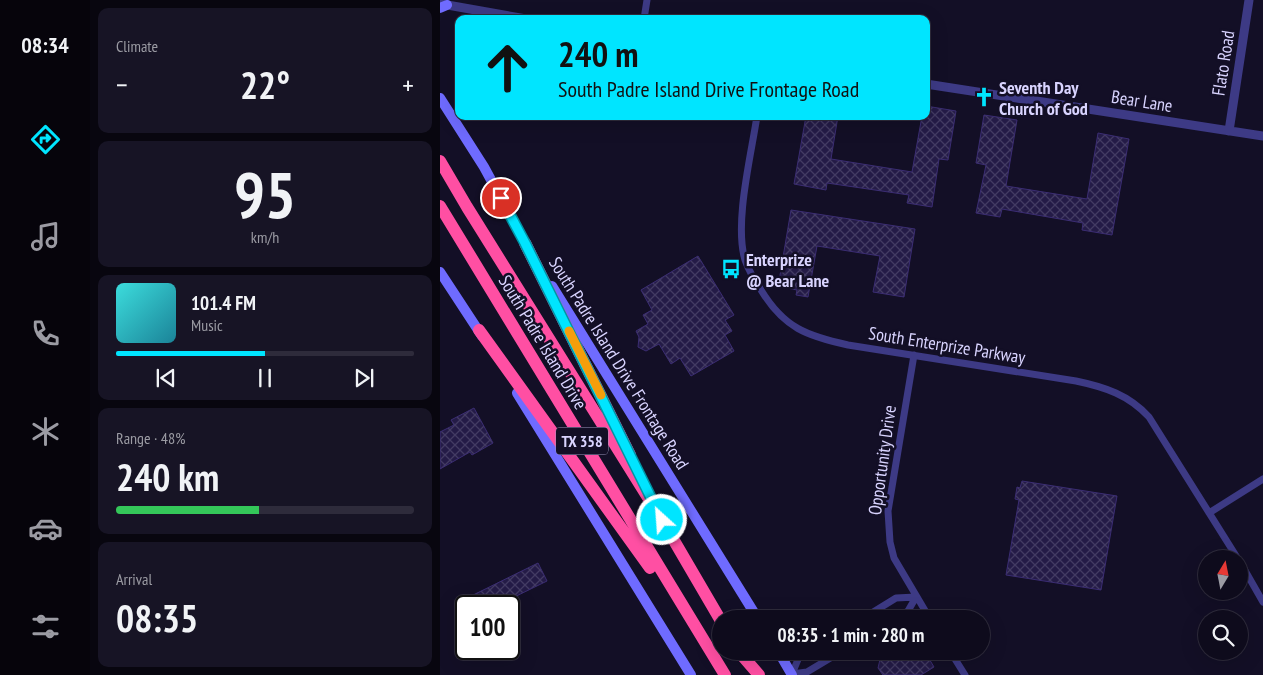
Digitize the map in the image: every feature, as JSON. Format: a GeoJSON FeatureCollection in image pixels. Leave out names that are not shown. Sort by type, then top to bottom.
{"type":"FeatureCollection","features":[{"type":"Feature","properties":{"kind":"highway","name":"South Padre Island Drive"},"geometry":{"type":"LineString","coordinates":[[440,161],[662,520],[715,610]]}},
{"type":"Feature","properties":{"kind":"highway","name":"South Padre Island Drive"},"geometry":{"type":"LineString","coordinates":[[440,206],[725,675]]}},
{"type":"Feature","properties":{"kind":"highway"},"geometry":{"type":"LineString","coordinates":[[525,243],[662,520]]}},
{"type":"Feature","properties":{"kind":"highway"},"geometry":{"type":"LineString","coordinates":[[479,330],[703,641]]}},
{"type":"Feature","properties":{"kind":"highway"},"geometry":{"type":"LineString","coordinates":[[745,660],[754,675]]}},
{"type":"Feature","properties":{"kind":"highway"},"geometry":{"type":"LineString","coordinates":[[747,660],[759,675]]}},
{"type":"Feature","properties":{"kind":"main road","name":"South Padre Island Drive Frontage Road"},"geometry":{"type":"LineString","coordinates":[[440,98],[484,167],[525,243],[752,610]]}},
{"type":"Feature","properties":{"kind":"main road"},"geometry":{"type":"LineString","coordinates":[[440,272],[479,330],[692,675]]}},
{"type":"Feature","properties":{"kind":"main road"},"geometry":{"type":"LineString","coordinates":[[783,660],[792,674]]}},
{"type":"Feature","properties":{"kind":"street"},"geometry":{"type":"LineString","coordinates":[[645,15],[647,0]]}},
{"type":"Feature","properties":{"kind":"street","name":"Flato Road"},"geometry":{"type":"LineString","coordinates":[[1229,131],[1249,0]]}},
{"type":"Feature","properties":{"kind":"street"},"geometry":{"type":"LineString","coordinates":[[442,6],[500,15]]}},
{"type":"Feature","properties":{"kind":"street","name":"Bear Lane"},"geometry":{"type":"LineString","coordinates":[[930,85],[1263,136]]}},
{"type":"Feature","properties":{"kind":"street","name":"South Enterprize Parkway"},"geometry":{"type":"LineString","coordinates":[[756,120],[742,212],[742,245],[745,260],[752,276],[769,303],[790,324],[818,338],[1085,383],[1125,397],[1139,406],[1149,417],[1232,550]]}},
{"type":"Feature","properties":{"kind":"street","name":"Opportunity Drive"},"geometry":{"type":"LineString","coordinates":[[914,355],[888,511],[888,525],[894,558],[924,610]]}},
{"type":"Feature","properties":{"kind":"street"},"geometry":{"type":"LineString","coordinates":[[1209,513],[1263,479]]}},
{"type":"Feature","properties":{"kind":"street","name":"South Enterprize Parkway"},"geometry":{"type":"LineString","coordinates":[[1248,577],[1263,602]]}},
{"type":"Feature","properties":{"kind":"street"},"geometry":{"type":"LineString","coordinates":[[877,610],[896,598],[916,597]]}},
{"type":"Feature","properties":{"kind":"street"},"geometry":{"type":"LineString","coordinates":[[908,610],[916,597]]}},
{"type":"Feature","properties":{"kind":"street"},"geometry":{"type":"LineString","coordinates":[[798,660],[792,674],[808,672],[827,660]]}},
{"type":"Feature","properties":{"kind":"street"},"geometry":{"type":"LineString","coordinates":[[956,660],[965,675]]}},
{"type":"Feature","properties":{"kind":"building"},"geometry":{"type":"Polygon","coordinates":[[[930,107],[956,111],[948,160],[939,159],[932,207],[907,203],[909,195],[827,183],[826,190],[794,184],[805,120],[837,120],[831,159],[912,172],[921,120],[930,120],[930,107]]]}},
{"type":"Feature","properties":{"kind":"building"},"geometry":{"type":"Polygon","coordinates":[[[984,115],[1017,120],[1006,186],[1087,199],[1098,133],[1129,139],[1112,235],[1082,230],[1083,223],[1002,209],[1000,217],[976,213],[986,165],[976,163],[984,115]]]}},
{"type":"Feature","properties":{"kind":"building"},"geometry":{"type":"Polygon","coordinates":[[[791,210],[915,229],[904,297],[873,292],[880,256],[817,246],[808,297],[796,295],[797,290],[787,288],[788,282],[779,281],[791,210]]]}},
{"type":"Feature","properties":{"kind":"building"},"geometry":{"type":"Polygon","coordinates":[[[698,256],[734,315],[725,320],[732,331],[725,335],[734,351],[691,376],[680,358],[671,364],[659,344],[646,351],[638,347],[639,337],[636,331],[648,324],[643,315],[652,310],[641,290],[698,256]]]}},
{"type":"Feature","properties":{"kind":"building"},"geometry":{"type":"Polygon","coordinates":[[[474,408],[493,443],[472,455],[470,452],[440,469],[440,432],[454,425],[451,420],[474,408]]]}},
{"type":"Feature","properties":{"kind":"building"},"geometry":{"type":"Polygon","coordinates":[[[1022,481],[1117,496],[1101,590],[1006,575],[1019,500],[1015,499],[1017,487],[1020,488],[1022,481]]]}},
{"type":"Feature","properties":{"kind":"building"},"geometry":{"type":"Polygon","coordinates":[[[538,563],[547,581],[518,595],[473,595],[538,563]]]}},
{"type":"Feature","properties":{"kind":"building"},"geometry":{"type":"Polygon","coordinates":[[[880,660],[930,660],[934,667],[921,675],[883,675],[878,668],[880,660]]]}},
{"type":"Feature","properties":{"kind":"slow traffic"},"geometry":{"type":"LineString","coordinates":[[569,331],[601,395]]}},
{"type":"Feature","properties":{"kind":"place","name":"Seventh Day Church of God"},"geometry":{"type":"Point","coordinates":[984,97]}},
{"type":"Feature","properties":{"kind":"place","name":"Enterprize @ Bear Lane"},"geometry":{"type":"Point","coordinates":[731,269]}},
{"type":"Feature","properties":{"kind":"route"},"geometry":{"type":"LineString","coordinates":[[501,198],[662,520]]}}]}
